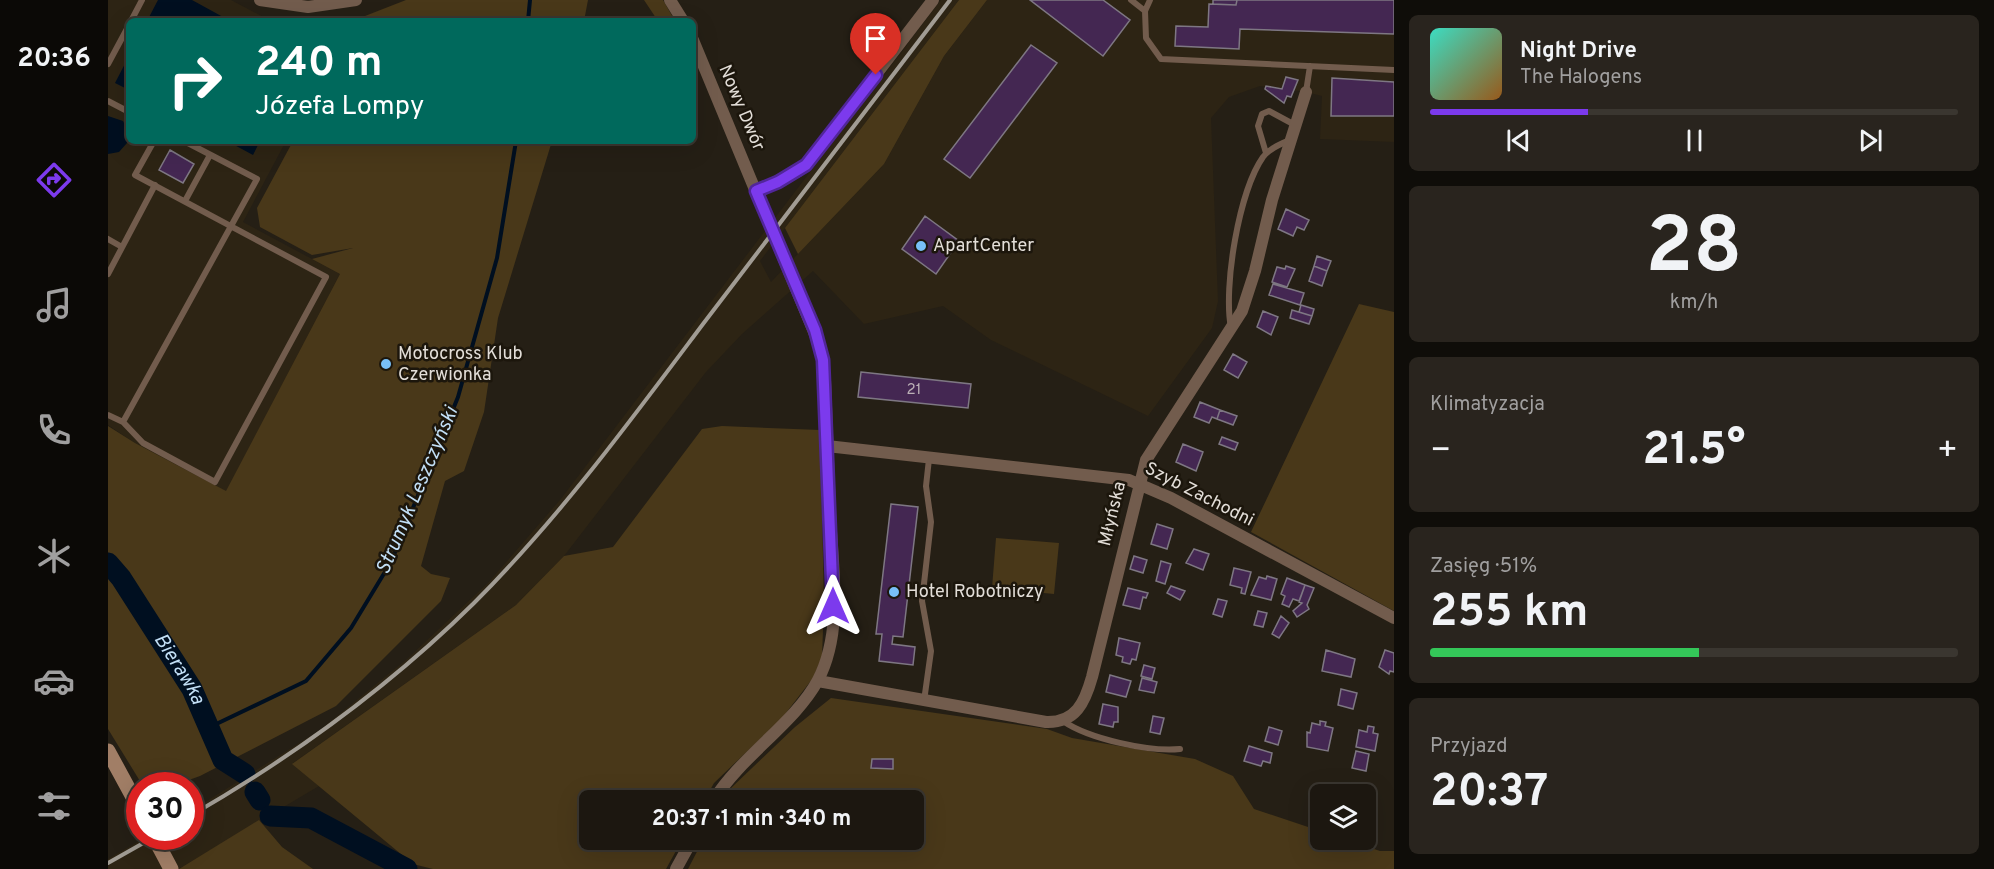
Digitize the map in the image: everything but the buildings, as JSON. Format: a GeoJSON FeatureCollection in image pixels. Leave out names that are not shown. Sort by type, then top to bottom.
{"type":"FeatureCollection","features":[{"type":"Feature","properties":{"kind":"main road"},"geometry":{"type":"LineString","coordinates":[[108,751],[126,785]]}},
{"type":"Feature","properties":{"kind":"main road"},"geometry":{"type":"LineString","coordinates":[[161,850],[171,869]]}},
{"type":"Feature","properties":{"kind":"street"},"geometry":{"type":"LineString","coordinates":[[260,0],[308,7],[356,0]]}},
{"type":"Feature","properties":{"kind":"street"},"geometry":{"type":"LineString","coordinates":[[670,0],[681,18]]}},
{"type":"Feature","properties":{"kind":"street"},"geometry":{"type":"LineString","coordinates":[[721,790],[735,770],[798,706],[818,681],[828,655],[833,621],[825,380],[821,350],[756,191],[797,172],[811,159],[933,0]]}},
{"type":"Feature","properties":{"kind":"street","name":"Nowy Dwór"},"geometry":{"type":"LineString","coordinates":[[696,47],[756,191]]}},
{"type":"Feature","properties":{"kind":"street","name":"Młyńska"},"geometry":{"type":"LineString","coordinates":[[1063,721],[1080,708],[1090,687],[1139,483],[1152,447],[1231,329],[1249,293],[1267,220],[1306,92]]}},
{"type":"Feature","properties":{"kind":"street","name":"Szyb Zachodni"},"geometry":{"type":"LineString","coordinates":[[827,446],[929,459],[1106,475],[1139,483],[1394,618]]}},
{"type":"Feature","properties":{"kind":"street"},"geometry":{"type":"LineString","coordinates":[[818,681],[1035,721],[1063,721]]}},
{"type":"Feature","properties":{"kind":"street"},"geometry":{"type":"LineString","coordinates":[[676,869],[686,850]]}},
{"type":"Feature","properties":{"kind":"lane"},"geometry":{"type":"LineString","coordinates":[[133,18],[142,0]]}},
{"type":"Feature","properties":{"kind":"lane"},"geometry":{"type":"LineString","coordinates":[[1131,0],[1145,11]]}},
{"type":"Feature","properties":{"kind":"lane"},"geometry":{"type":"LineString","coordinates":[[1150,0],[1145,11],[1146,38],[1161,59],[1394,70]]}},
{"type":"Feature","properties":{"kind":"lane"},"geometry":{"type":"LineString","coordinates":[[108,64],[126,31]]}},
{"type":"Feature","properties":{"kind":"lane"},"geometry":{"type":"LineString","coordinates":[[1306,92],[1310,66]]}},
{"type":"Feature","properties":{"kind":"lane"},"geometry":{"type":"LineString","coordinates":[[108,101],[126,110]]}},
{"type":"Feature","properties":{"kind":"lane"},"geometry":{"type":"LineString","coordinates":[[1266,153],[1258,126],[1262,114],[1269,111],[1296,125]]}},
{"type":"Feature","properties":{"kind":"lane"},"geometry":{"type":"LineString","coordinates":[[1231,329],[1227,303],[1235,245],[1246,198],[1266,153],[1291,140]]}},
{"type":"Feature","properties":{"kind":"lane"},"geometry":{"type":"LineString","coordinates":[[108,415],[123,422],[144,443],[215,482],[326,277],[135,175],[152,144]]}},
{"type":"Feature","properties":{"kind":"lane"},"geometry":{"type":"LineString","coordinates":[[123,422],[256,179],[190,144]]}},
{"type":"Feature","properties":{"kind":"lane"},"geometry":{"type":"LineString","coordinates":[[185,201],[210,155]]}},
{"type":"Feature","properties":{"kind":"lane"},"geometry":{"type":"LineString","coordinates":[[108,274],[155,185]]}},
{"type":"Feature","properties":{"kind":"lane"},"geometry":{"type":"LineString","coordinates":[[108,240],[122,247]]}},
{"type":"Feature","properties":{"kind":"lane"},"geometry":{"type":"LineString","coordinates":[[924,701],[931,651],[922,601],[931,522],[926,486],[929,459]]}},
{"type":"Feature","properties":{"kind":"lane"},"geometry":{"type":"LineString","coordinates":[[1063,721],[1081,731],[1147,747],[1180,749]]}},
{"type":"Feature","properties":{"kind":"shaded area"},"geometry":{"type":"Polygon","coordinates":[[[108,0],[231,0],[265,18],[126,18],[126,144],[284,144],[243,222],[340,274],[226,492],[135,443],[108,425],[108,0]]]}},
{"type":"Feature","properties":{"kind":"shaded area"},"geometry":{"type":"Polygon","coordinates":[[[406,0],[588,0],[585,18],[364,18],[406,0]]]}},
{"type":"Feature","properties":{"kind":"shaded area"},"geometry":{"type":"Polygon","coordinates":[[[644,0],[663,0],[673,18],[656,18],[644,0]]]}},
{"type":"Feature","properties":{"kind":"shaded area"},"geometry":{"type":"Polygon","coordinates":[[[941,0],[959,0],[760,261],[771,282],[884,164],[944,56],[987,0],[1394,0],[1394,142],[1320,139],[1322,96],[1306,92],[1260,86],[1229,97],[1211,118],[1218,301],[1212,328],[1148,416],[991,340],[943,306],[864,324],[813,271],[742,334],[706,372],[564,556],[516,605],[293,763],[319,786],[179,869],[108,869],[108,859],[126,849],[204,850],[204,803],[320,730],[407,659],[488,583],[560,500],[941,0]]]}},
{"type":"Feature","properties":{"kind":"shaded area"},"geometry":{"type":"Polygon","coordinates":[[[959,0],[987,0],[944,56],[884,164],[798,254],[785,228],[959,0]]]}},
{"type":"Feature","properties":{"kind":"shaded area"},"geometry":{"type":"Polygon","coordinates":[[[291,144],[551,144],[498,318],[484,412],[464,471],[445,481],[421,566],[431,574],[450,578],[441,601],[336,706],[204,774],[204,772],[134,772],[108,729],[108,426],[135,443],[226,491],[340,274],[312,259],[353,248],[312,255],[260,227],[257,208],[291,144]]]}},
{"type":"Feature","properties":{"kind":"shaded area"},"geometry":{"type":"Polygon","coordinates":[[[1359,304],[1394,312],[1394,611],[1251,532],[1359,304]]]}},
{"type":"Feature","properties":{"kind":"shaded area"},"geometry":{"type":"Polygon","coordinates":[[[722,426],[820,430],[824,601],[822,657],[813,678],[782,718],[714,783],[710,790],[579,790],[579,850],[676,850],[666,869],[433,869],[413,864],[292,764],[516,605],[564,556],[613,547],[702,429],[722,426]]]}},
{"type":"Feature","properties":{"kind":"shaded area"},"geometry":{"type":"Polygon","coordinates":[[[996,538],[1059,543],[1054,594],[992,588],[996,538]]]}},
{"type":"Feature","properties":{"kind":"shaded area"},"geometry":{"type":"Polygon","coordinates":[[[831,698],[1047,729],[1072,738],[1195,759],[1233,776],[1254,809],[1310,828],[1310,850],[1394,851],[1394,869],[688,869],[698,850],[924,850],[924,790],[729,790],[795,727],[831,698]]]}},
{"type":"Feature","properties":{"kind":"shaded area"},"geometry":{"type":"Polygon","coordinates":[[[259,820],[282,847],[313,869],[179,869],[259,820]]]}},
{"type":"Feature","properties":{"kind":"water"},"geometry":{"type":"Polygon","coordinates":[[[158,0],[192,0],[223,17],[222,18],[149,18],[158,0]]]}},
{"type":"Feature","properties":{"kind":"water"},"geometry":{"type":"Polygon","coordinates":[[[126,62],[126,88],[115,83],[126,62]]]}},
{"type":"Feature","properties":{"kind":"water"},"geometry":{"type":"Polygon","coordinates":[[[108,116],[123,121],[126,127],[126,144],[119,152],[108,154],[108,116]]]}},
{"type":"Feature","properties":{"kind":"water"},"geometry":{"type":"Polygon","coordinates":[[[233,144],[258,144],[253,155],[233,144]]]}},
{"type":"Feature","properties":{"kind":"waterway","name":"Strumyk Leszczyński"},"geometry":{"type":"LineString","coordinates":[[528,18],[530,0]]}},
{"type":"Feature","properties":{"kind":"waterway","name":"Strumyk Leszczyński"},"geometry":{"type":"LineString","coordinates":[[210,727],[306,681],[351,628],[391,562],[458,397],[497,258],[516,144]]}},
{"type":"Feature","properties":{"kind":"waterway","name":"Bierawka"},"geometry":{"type":"LineString","coordinates":[[108,563],[121,578],[192,689],[223,760],[245,774]]}},
{"type":"Feature","properties":{"kind":"waterway","name":"Bierawka"},"geometry":{"type":"LineString","coordinates":[[255,792],[260,800]]}},
{"type":"Feature","properties":{"kind":"waterway","name":"Bierawka"},"geometry":{"type":"LineString","coordinates":[[270,816],[311,818],[407,869]]}},
{"type":"Feature","properties":{"kind":"railway"},"geometry":{"type":"LineString","coordinates":[[204,808],[303,744],[374,691],[442,634],[506,570],[622,432],[950,0]]}},
{"type":"Feature","properties":{"kind":"railway"},"geometry":{"type":"LineString","coordinates":[[108,863],[131,850]]}},
{"type":"Feature","properties":{"kind":"place","name":"ApartCenter"},"geometry":{"type":"Point","coordinates":[921,246]}},
{"type":"Feature","properties":{"kind":"place","name":"Motocross Klub Czerwionka"},"geometry":{"type":"Point","coordinates":[386,364]}},
{"type":"Feature","properties":{"kind":"place","name":"Hotel Robotniczy"},"geometry":{"type":"Point","coordinates":[894,592]}},
{"type":"Feature","properties":{"kind":"route"},"geometry":{"type":"LineString","coordinates":[[833,606],[823,360],[815,330],[756,191],[778,182],[806,165],[876,75]]}}]}
